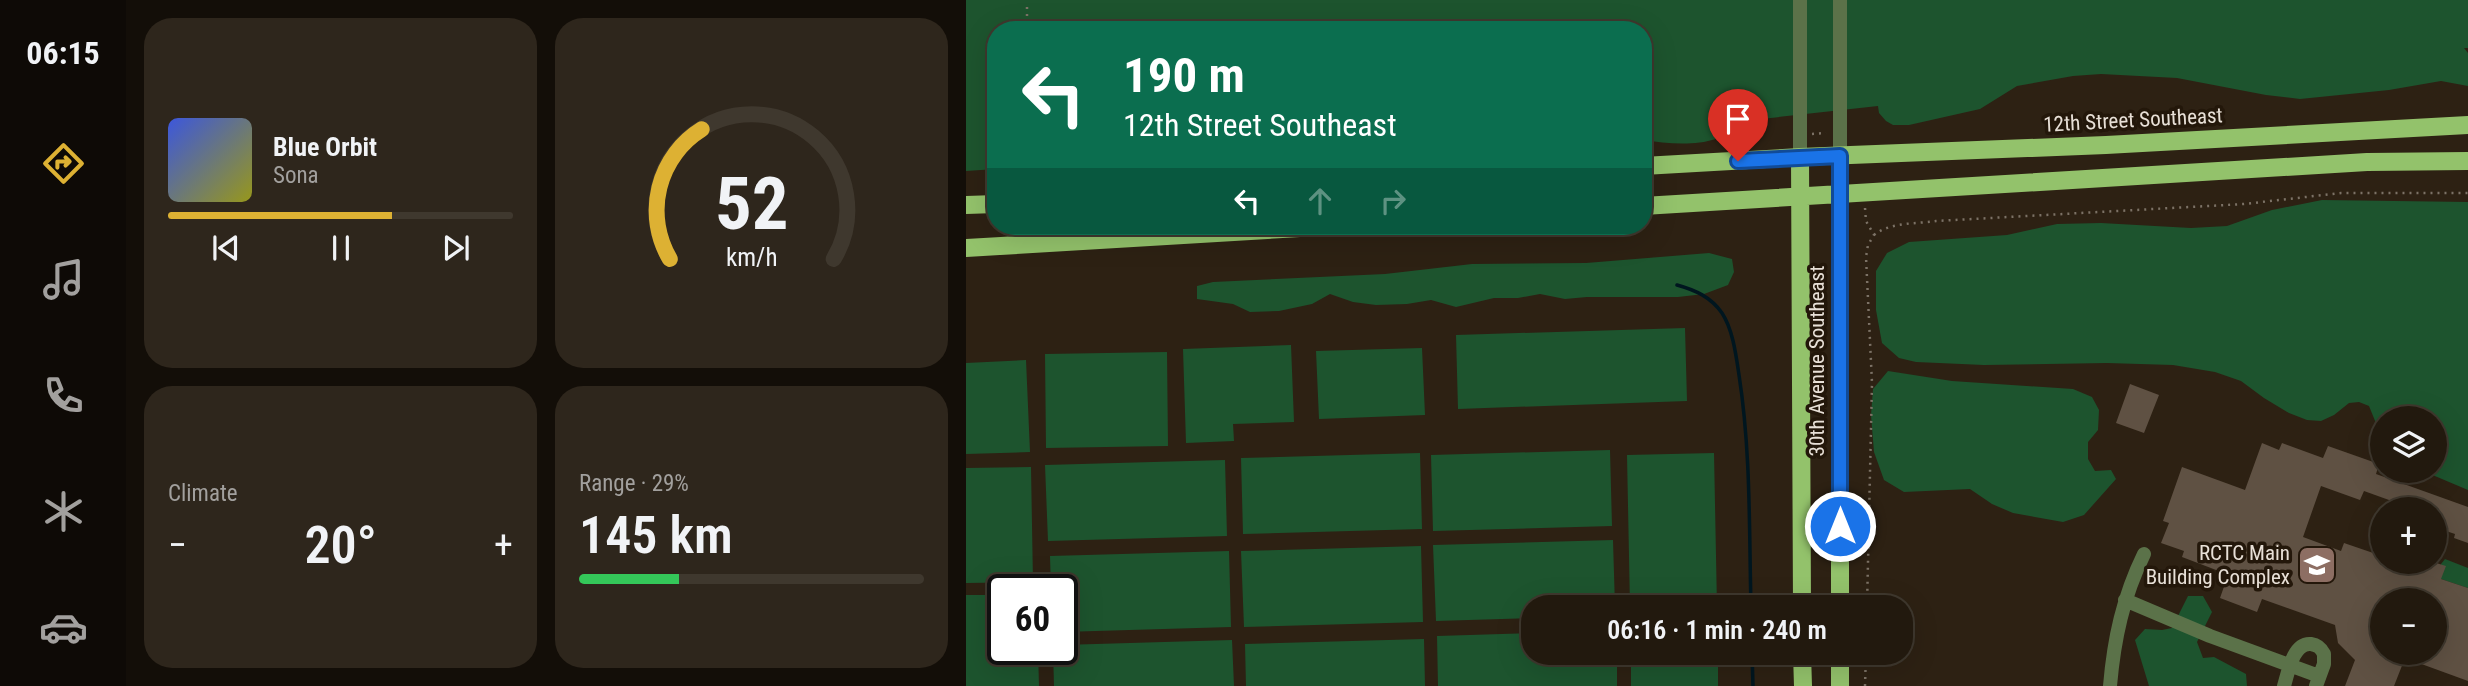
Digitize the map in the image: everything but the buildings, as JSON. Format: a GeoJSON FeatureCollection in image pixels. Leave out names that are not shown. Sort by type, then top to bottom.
{"type":"FeatureCollection","features":[{"type":"Feature","properties":{"kind":"main road","name":"12th Street Southeast"},"geometry":{"type":"LineString","coordinates":[[1652,165],[2468,125]]}},
{"type":"Feature","properties":{"kind":"main road","name":"30th Avenue Southeast"},"geometry":{"type":"LineString","coordinates":[[1840,156],[1840,595]]}},
{"type":"Feature","properties":{"kind":"main road","name":"30th Avenue Southeast"},"geometry":{"type":"LineString","coordinates":[[1800,157],[1802,595]]}},
{"type":"Feature","properties":{"kind":"main road"},"geometry":{"type":"LineString","coordinates":[[1652,206],[1864,195],[2367,162],[2468,161]]}},
{"type":"Feature","properties":{"kind":"main road"},"geometry":{"type":"LineString","coordinates":[[966,205],[987,204]]}},
{"type":"Feature","properties":{"kind":"main road"},"geometry":{"type":"LineString","coordinates":[[966,248],[1183,235]]}},
{"type":"Feature","properties":{"kind":"main road"},"geometry":{"type":"LineString","coordinates":[[1802,665],[1803,686]]}},
{"type":"Feature","properties":{"kind":"main road"},"geometry":{"type":"LineString","coordinates":[[1840,665],[1840,686]]}},
{"type":"Feature","properties":{"kind":"street"},"geometry":{"type":"LineString","coordinates":[[1800,0],[1800,157]]}},
{"type":"Feature","properties":{"kind":"street"},"geometry":{"type":"LineString","coordinates":[[1840,0],[1840,156]]}},
{"type":"Feature","properties":{"kind":"street"},"geometry":{"type":"LineString","coordinates":[[2110,686],[2113,649],[2125,600],[2144,554]]}},
{"type":"Feature","properties":{"kind":"street"},"geometry":{"type":"LineString","coordinates":[[2125,600],[2291,666],[2318,681],[2325,654],[2322,649],[2314,644],[2305,644],[2298,649],[2291,666],[2284,686]]}},
{"type":"Feature","properties":{"kind":"path"},"geometry":{"type":"LineString","coordinates":[[1027,7],[1027,21]]}},
{"type":"Feature","properties":{"kind":"path"},"geometry":{"type":"LineString","coordinates":[[1800,134],[1840,132]]}},
{"type":"Feature","properties":{"kind":"path"},"geometry":{"type":"LineString","coordinates":[[1867,595],[1872,383],[1866,257],[1868,245],[1874,234],[1881,229],[1936,222],[2244,204],[2342,193],[2468,193]]}},
{"type":"Feature","properties":{"kind":"path"},"geometry":{"type":"LineString","coordinates":[[1864,195],[1866,221],[1874,234]]}},
{"type":"Feature","properties":{"kind":"path"},"geometry":{"type":"LineString","coordinates":[[1865,686],[1866,665]]}},
{"type":"Feature","properties":{"kind":"green space"},"geometry":{"type":"Polygon","coordinates":[[[966,0],[2468,0],[2468,48],[2464,48],[2468,53],[2468,86],[2441,81],[2389,90],[2300,99],[2177,78],[2101,74],[2073,76],[2017,86],[1980,109],[1909,125],[1893,125],[1886,121],[1879,113],[1878,106],[1743,121],[1733,130],[1710,141],[1683,144],[1652,141],[1652,21],[987,21],[987,170],[966,171],[966,0]]]}},
{"type":"Feature","properties":{"kind":"green space"},"geometry":{"type":"Polygon","coordinates":[[[2322,200],[2468,202],[2468,490],[2447,481],[2447,406],[2370,406],[2370,408],[2359,402],[2349,403],[2321,421],[2307,420],[2289,413],[2241,381],[2215,372],[2173,365],[1984,365],[1916,362],[1899,358],[1882,343],[1876,310],[1876,271],[1887,253],[1909,242],[2007,235],[2057,224],[2101,223],[2191,228],[2227,226],[2272,210],[2322,200]]]}},
{"type":"Feature","properties":{"kind":"green space"},"geometry":{"type":"Polygon","coordinates":[[[1709,253],[1732,259],[1734,272],[1728,285],[1704,294],[1678,297],[1565,299],[1540,294],[1494,298],[1456,307],[1431,300],[1376,305],[1353,302],[1330,294],[1312,304],[1279,311],[1250,312],[1233,304],[1197,299],[1197,286],[1213,282],[1385,274],[1472,264],[1586,263],[1709,253]]]}},
{"type":"Feature","properties":{"kind":"green space"},"geometry":{"type":"Polygon","coordinates":[[[1685,328],[1687,401],[1458,409],[1456,335],[1685,328]]]}},
{"type":"Feature","properties":{"kind":"green space"},"geometry":{"type":"Polygon","coordinates":[[[1291,345],[1294,422],[1233,424],[1234,441],[1186,443],[1183,349],[1291,345]]]}},
{"type":"Feature","properties":{"kind":"green space"},"geometry":{"type":"Polygon","coordinates":[[[1422,348],[1425,415],[1319,419],[1316,351],[1422,348]]]}},
{"type":"Feature","properties":{"kind":"green space"},"geometry":{"type":"Polygon","coordinates":[[[1167,352],[1168,446],[1046,448],[1045,354],[1167,352]]]}},
{"type":"Feature","properties":{"kind":"green space"},"geometry":{"type":"Polygon","coordinates":[[[1026,360],[1030,452],[966,454],[966,363],[1026,360]]]}},
{"type":"Feature","properties":{"kind":"green space"},"geometry":{"type":"Polygon","coordinates":[[[1888,371],[1952,381],[2073,389],[2092,397],[2099,410],[2098,430],[2088,442],[2088,459],[2095,471],[2111,470],[2116,479],[2084,515],[2063,522],[2013,513],[1992,504],[1970,489],[1904,492],[1884,480],[1874,452],[1871,415],[1873,389],[1888,371]]]}},
{"type":"Feature","properties":{"kind":"green space"},"geometry":{"type":"Polygon","coordinates":[[[1610,450],[1612,526],[1433,531],[1431,455],[1610,450]]]}},
{"type":"Feature","properties":{"kind":"green space"},"geometry":{"type":"Polygon","coordinates":[[[1420,453],[1422,529],[1243,534],[1241,458],[1420,453]]]}},
{"type":"Feature","properties":{"kind":"green space"},"geometry":{"type":"Polygon","coordinates":[[[1714,453],[1717,595],[1630,595],[1627,455],[1714,453]]]}},
{"type":"Feature","properties":{"kind":"green space"},"geometry":{"type":"Polygon","coordinates":[[[1225,460],[1227,536],[1048,541],[1045,465],[1225,460]]]}},
{"type":"Feature","properties":{"kind":"green space"},"geometry":{"type":"Polygon","coordinates":[[[1031,467],[1033,574],[987,574],[987,583],[966,583],[966,468],[1031,467]]]}},
{"type":"Feature","properties":{"kind":"green space"},"geometry":{"type":"Polygon","coordinates":[[[1613,540],[1615,595],[1521,595],[1521,618],[1436,621],[1433,545],[1613,540]]]}},
{"type":"Feature","properties":{"kind":"green space"},"geometry":{"type":"Polygon","coordinates":[[[1421,546],[1423,622],[1244,627],[1241,551],[1421,546]]]}},
{"type":"Feature","properties":{"kind":"green space"},"geometry":{"type":"Polygon","coordinates":[[[1229,551],[1231,627],[1078,632],[1078,574],[1051,574],[1050,556],[1229,551]]]}},
{"type":"Feature","properties":{"kind":"green space"},"geometry":{"type":"Polygon","coordinates":[[[2447,560],[2468,568],[2468,588],[2441,579],[2441,574],[2447,574],[2447,560]]]}},
{"type":"Feature","properties":{"kind":"green space"},"geometry":{"type":"Polygon","coordinates":[[[966,595],[987,595],[987,665],[1038,665],[1039,686],[966,686],[966,595]]]}},
{"type":"Feature","properties":{"kind":"green space"},"geometry":{"type":"Polygon","coordinates":[[[2188,596],[2203,596],[2212,612],[2197,642],[2203,658],[2214,657],[2246,674],[2247,686],[2149,686],[2135,640],[2145,629],[2172,628],[2188,596]]]}},
{"type":"Feature","properties":{"kind":"green space"},"geometry":{"type":"Polygon","coordinates":[[[1521,633],[1521,665],[1617,665],[1617,686],[1438,686],[1437,636],[1521,633]]]}},
{"type":"Feature","properties":{"kind":"green space"},"geometry":{"type":"Polygon","coordinates":[[[1424,639],[1425,686],[1246,686],[1245,644],[1424,639]]]}},
{"type":"Feature","properties":{"kind":"green space"},"geometry":{"type":"Polygon","coordinates":[[[1232,640],[1234,686],[1054,686],[1053,665],[1078,665],[1078,645],[1232,640]]]}},
{"type":"Feature","properties":{"kind":"green space"},"geometry":{"type":"Polygon","coordinates":[[[1631,665],[1718,665],[1718,686],[1631,686],[1631,665]]]}},
{"type":"Feature","properties":{"kind":"waterway"},"geometry":{"type":"LineString","coordinates":[[1677,285],[1702,295],[1718,307],[1734,343],[1746,433],[1751,595]]}},
{"type":"Feature","properties":{"kind":"waterway"},"geometry":{"type":"LineString","coordinates":[[1752,665],[1753,686]]}},
{"type":"Feature","properties":{"kind":"place","name":"RCTC Main Building Complex"},"geometry":{"type":"Point","coordinates":[2317,565]}},
{"type":"Feature","properties":{"kind":"route"},"geometry":{"type":"LineString","coordinates":[[1738,161],[1840,156],[1840,526]]}}]}
